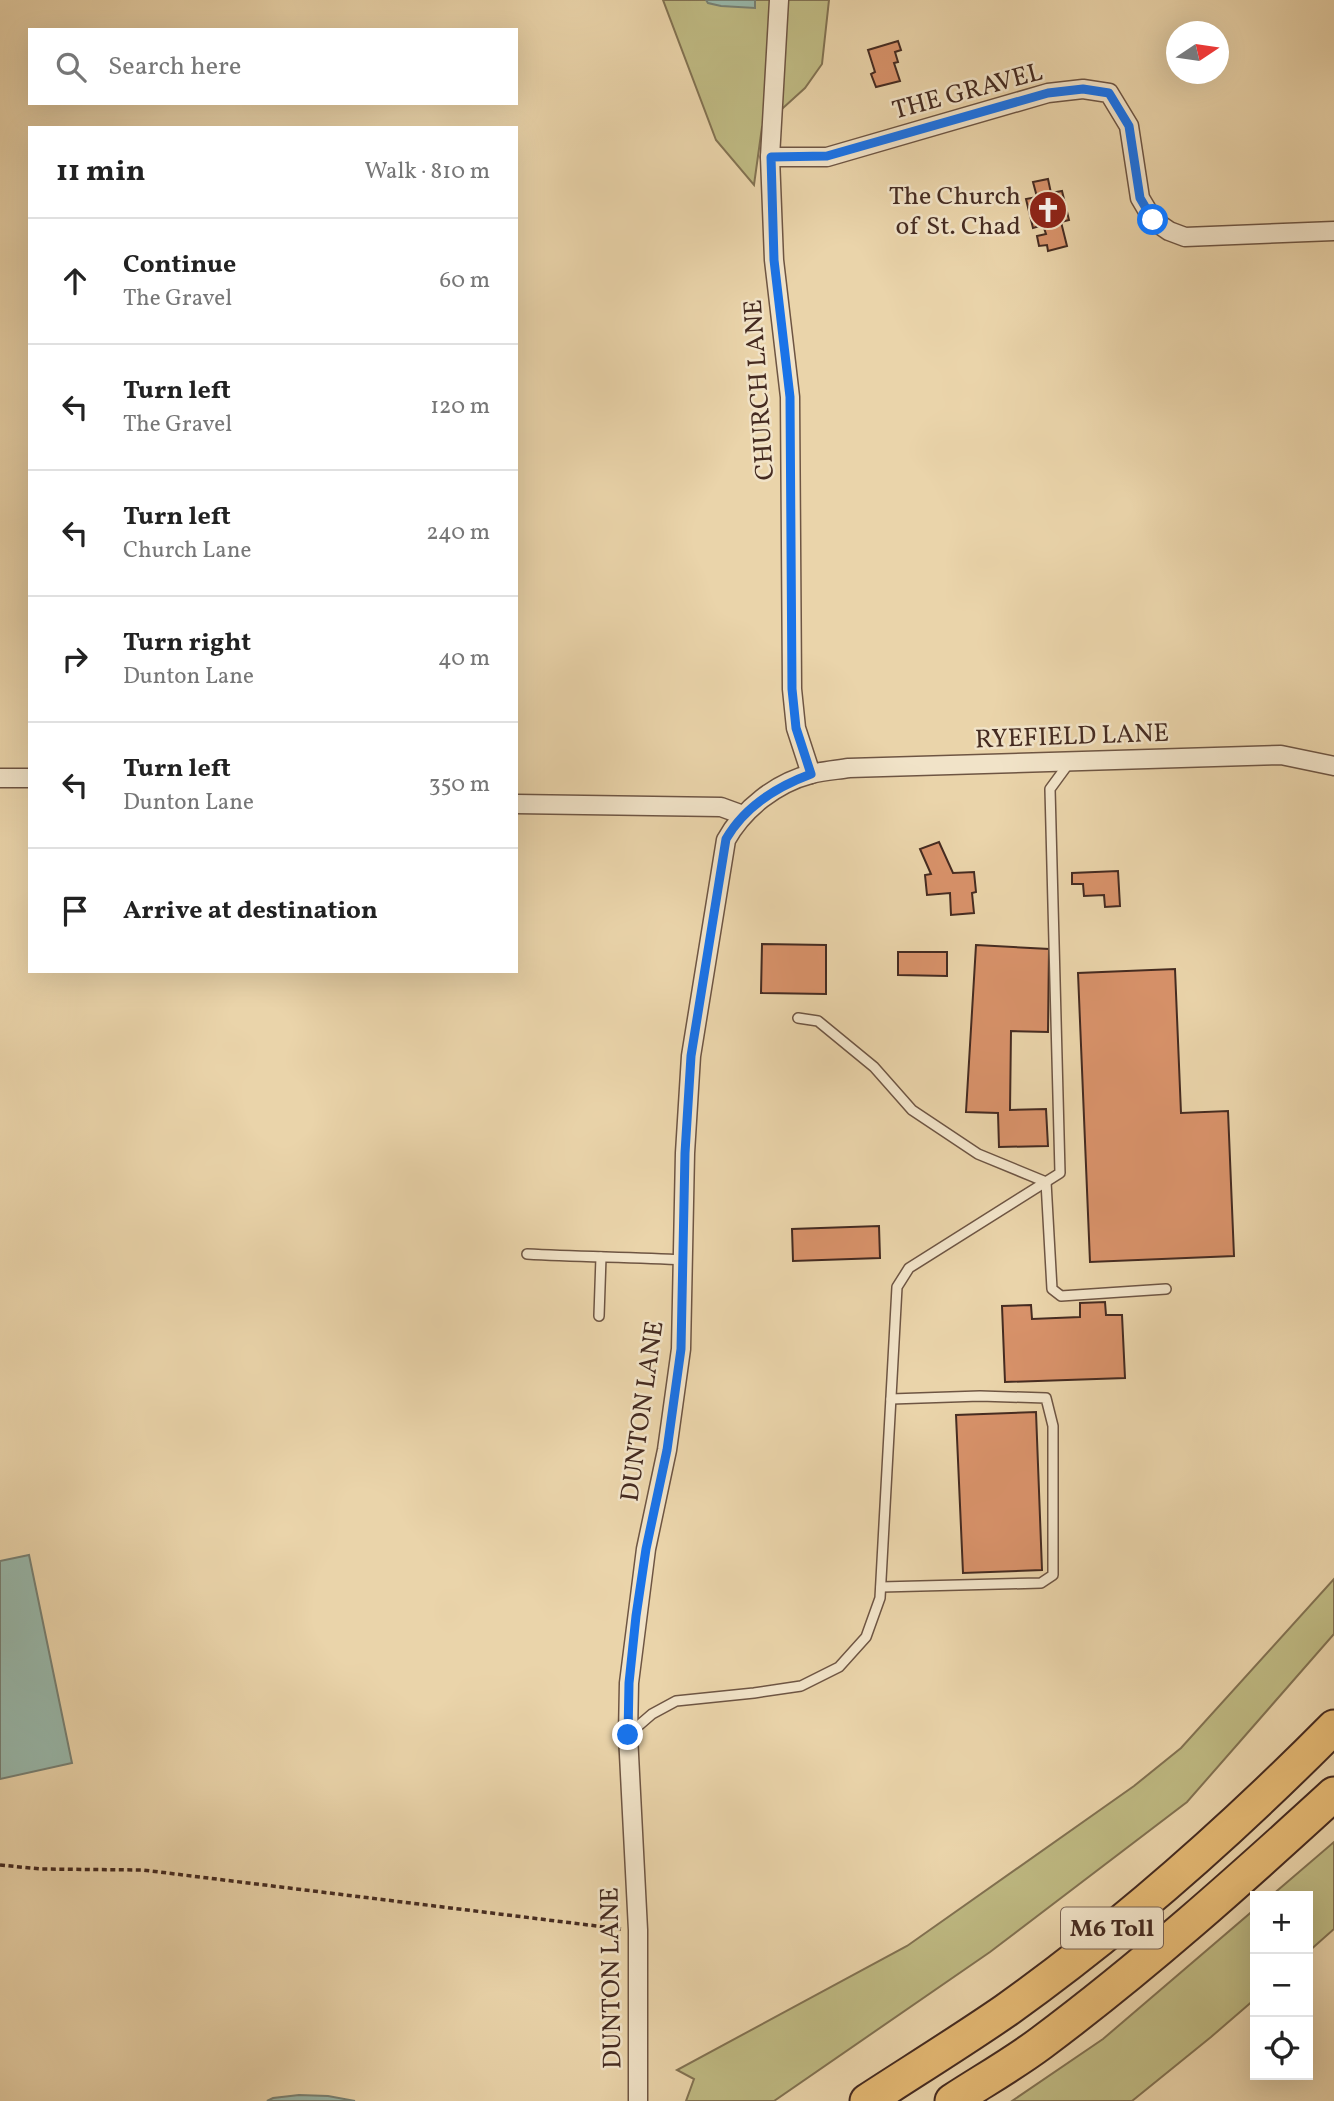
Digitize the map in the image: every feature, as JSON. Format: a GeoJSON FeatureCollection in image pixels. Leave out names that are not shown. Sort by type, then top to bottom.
{"type":"FeatureCollection","features":[{"type":"Feature","properties":{"kind":"highway","name":"M6 Toll"},"geometry":{"type":"LineString","coordinates":[[867,2101],[1005,2011],[1184,1871],[1334,1727]]}},
{"type":"Feature","properties":{"kind":"highway","name":"M6 Toll"},"geometry":{"type":"LineString","coordinates":[[952,2101],[1039,2045],[1135,1970],[1226,1893],[1334,1794]]}},
{"type":"Feature","properties":{"kind":"street","name":"CHURCH LANE"},"geometry":{"type":"LineString","coordinates":[[779,0],[771,157],[774,260],[790,397],[792,689],[796,728],[811,774]]}},
{"type":"Feature","properties":{"kind":"street","name":"THE GRAVEL"},"geometry":{"type":"LineString","coordinates":[[771,157],[827,156],[1048,93],[1083,89],[1109,93],[1129,126],[1140,198],[1153,220],[1169,231],[1185,237],[1334,231]]}},
{"type":"Feature","properties":{"kind":"street","name":"RYEFIELD LANE"},"geometry":{"type":"LineString","coordinates":[[811,774],[849,768],[1281,755],[1334,766]]}},
{"type":"Feature","properties":{"kind":"street","name":"DUNTON LANE"},"geometry":{"type":"LineString","coordinates":[[638,2101],[638,1930],[628,1735],[629,1683],[646,1549],[667,1450],[681,1349],[685,1153],[691,1056],[726,839],[743,815],[784,784],[811,774]]}},
{"type":"Feature","properties":{"kind":"street"},"geometry":{"type":"LineString","coordinates":[[0,778],[28,778]]}},
{"type":"Feature","properties":{"kind":"street"},"geometry":{"type":"LineString","coordinates":[[518,804],[721,807],[743,815]]}},
{"type":"Feature","properties":{"kind":"lane"},"geometry":{"type":"LineString","coordinates":[[628,1735],[652,1714],[676,1700],[801,1686],[839,1667],[866,1637],[880,1598],[881,1587],[897,1287],[909,1268],[1060,1173],[1050,789],[1070,761]]}},
{"type":"Feature","properties":{"kind":"lane"},"geometry":{"type":"LineString","coordinates":[[798,1018],[818,1021],[874,1068],[912,1110],[978,1154],[1046,1182]]}},
{"type":"Feature","properties":{"kind":"lane"},"geometry":{"type":"LineString","coordinates":[[1046,1182],[1052,1289],[1060,1296],[1166,1289]]}},
{"type":"Feature","properties":{"kind":"lane"},"geometry":{"type":"LineString","coordinates":[[527,1254],[684,1260]]}},
{"type":"Feature","properties":{"kind":"lane"},"geometry":{"type":"LineString","coordinates":[[599,1316],[601,1257]]}},
{"type":"Feature","properties":{"kind":"lane"},"geometry":{"type":"LineString","coordinates":[[881,1587],[1041,1584],[1053,1575],[1053,1426],[1046,1398],[891,1398]]}},
{"type":"Feature","properties":{"kind":"path"},"geometry":{"type":"LineString","coordinates":[[0,1865],[41,1869],[143,1870],[638,1930]]}},
{"type":"Feature","properties":{"kind":"shaded area"},"geometry":{"type":"Polygon","coordinates":[[[663,0],[829,0],[822,64],[805,88],[762,127],[754,185],[716,140],[663,0]]]}},
{"type":"Feature","properties":{"kind":"shaded area"},"geometry":{"type":"Polygon","coordinates":[[[706,0],[755,0],[755,8],[721,6],[706,0]]]}},
{"type":"Feature","properties":{"kind":"shaded area"},"geometry":{"type":"Polygon","coordinates":[[[29,1555],[72,1763],[0,1779],[0,1561],[29,1555]]]}},
{"type":"Feature","properties":{"kind":"shaded area"},"geometry":{"type":"Polygon","coordinates":[[[1334,1579],[1334,1634],[1187,1802],[990,1952],[774,2101],[686,2101],[694,2079],[677,2070],[907,1946],[1134,1786],[1181,1748],[1334,1579]]]}},
{"type":"Feature","properties":{"kind":"shaded area"},"geometry":{"type":"Polygon","coordinates":[[[1334,1842],[1334,1929],[1313,1948],[1313,1891],[1277,1891],[1334,1842]]]}},
{"type":"Feature","properties":{"kind":"shaded area"},"geometry":{"type":"Polygon","coordinates":[[[1250,1913],[1250,2003],[1132,2101],[1012,2101],[1103,2039],[1250,1913]]]}},
{"type":"Feature","properties":{"kind":"shaded area"},"geometry":{"type":"Polygon","coordinates":[[[299,2095],[328,2096],[355,2101],[267,2101],[299,2095]]]}},
{"type":"Feature","properties":{"kind":"building"},"geometry":{"type":"Polygon","coordinates":[[[898,41],[901,50],[895,52],[898,62],[894,63],[900,81],[876,87],[871,74],[875,72],[868,50],[898,41]]]}},
{"type":"Feature","properties":{"kind":"building","name":"The Church of St. Chad"},"geometry":{"type":"Polygon","coordinates":[[[1048,179],[1051,193],[1062,191],[1069,220],[1061,222],[1067,246],[1048,251],[1047,245],[1039,246],[1037,236],[1046,234],[1043,225],[1033,228],[1026,199],[1037,197],[1033,182],[1048,179]]]}},
{"type":"Feature","properties":{"kind":"building"},"geometry":{"type":"Polygon","coordinates":[[[939,842],[953,873],[974,872],[974,913],[951,915],[950,893],[927,895],[925,875],[931,874],[920,849],[939,842]]]}},
{"type":"Feature","properties":{"kind":"building"},"geometry":{"type":"Polygon","coordinates":[[[1118,871],[1120,906],[1105,907],[1104,895],[1084,896],[1083,884],[1072,884],[1072,873],[1118,871]]]}},
{"type":"Feature","properties":{"kind":"building"},"geometry":{"type":"Polygon","coordinates":[[[762,944],[826,945],[826,994],[761,993],[762,944]]]}},
{"type":"Feature","properties":{"kind":"building"},"geometry":{"type":"Polygon","coordinates":[[[976,945],[1049,949],[1048,1032],[1011,1031],[1010,1110],[1046,1109],[1048,1146],[999,1147],[998,1113],[966,1112],[976,945]]]}},
{"type":"Feature","properties":{"kind":"building"},"geometry":{"type":"Polygon","coordinates":[[[898,952],[947,952],[947,976],[898,975],[898,952]]]}},
{"type":"Feature","properties":{"kind":"building"},"geometry":{"type":"Polygon","coordinates":[[[1175,969],[1181,1113],[1228,1111],[1234,1256],[1090,1262],[1078,973],[1175,969]]]}},
{"type":"Feature","properties":{"kind":"building"},"geometry":{"type":"Polygon","coordinates":[[[879,1226],[880,1258],[793,1261],[792,1229],[879,1226]]]}},
{"type":"Feature","properties":{"kind":"building"},"geometry":{"type":"Polygon","coordinates":[[[1105,1302],[1106,1315],[1122,1315],[1125,1378],[1005,1382],[1002,1306],[1031,1305],[1032,1319],[1080,1317],[1080,1303],[1105,1302]]]}},
{"type":"Feature","properties":{"kind":"building"},"geometry":{"type":"Polygon","coordinates":[[[1036,1412],[1042,1570],[963,1573],[956,1415],[1036,1412]]]}},
{"type":"Feature","properties":{"kind":"place","name":"The Church of St. Chad"},"geometry":{"type":"Point","coordinates":[1048,210]}},
{"type":"Feature","properties":{"kind":"route"},"geometry":{"type":"LineString","coordinates":[[628,1735],[629,1683],[636,1616],[646,1549],[667,1450],[681,1349],[685,1153],[691,1056],[726,839],[735,824],[756,804],[784,784],[811,774],[796,728],[792,689],[790,397],[774,260],[771,157],[827,156],[1048,93],[1083,89],[1109,93],[1129,126],[1140,198],[1153,220]]}}]}
